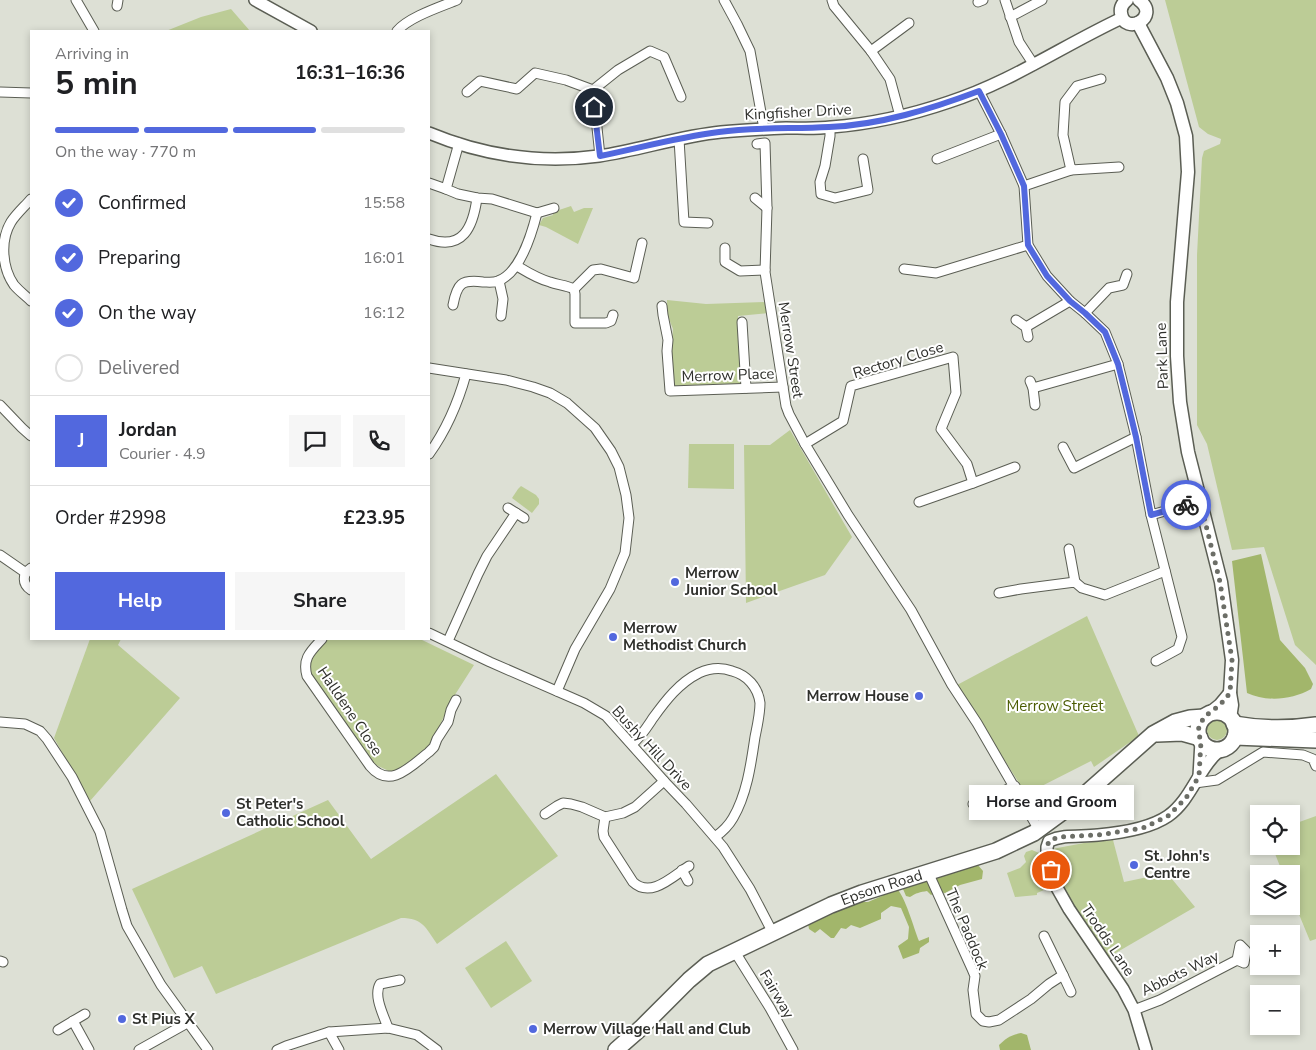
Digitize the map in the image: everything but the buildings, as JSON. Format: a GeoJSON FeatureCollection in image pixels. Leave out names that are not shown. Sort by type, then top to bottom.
{"type":"FeatureCollection","features":[{"type":"Feature","properties":{"kind":"main road"},"geometry":{"type":"LineString","coordinates":[[1127,0],[1120,10],[1124,21],[1131,24],[1142,21],[1146,13],[1144,5],[1139,0]]}},
{"type":"Feature","properties":{"kind":"main road","name":"Park Lane"},"geometry":{"type":"LineString","coordinates":[[1138,23],[1167,78],[1177,102],[1186,136],[1188,172],[1177,302],[1177,356],[1180,402],[1188,452],[1220,582],[1232,660],[1230,693],[1233,726]]}},
{"type":"Feature","properties":{"kind":"main road"},"geometry":{"type":"LineString","coordinates":[[1200,739],[1199,727],[1207,715],[1220,705],[1230,693]]}},
{"type":"Feature","properties":{"kind":"main road"},"geometry":{"type":"LineString","coordinates":[[1207,715],[1221,712],[1233,726],[1316,740]]}},
{"type":"Feature","properties":{"kind":"main road","name":"Epsom Road"},"geometry":{"type":"LineString","coordinates":[[616,1050],[708,964],[831,905],[862,893],[996,851],[1039,830],[1075,803],[1153,734],[1175,722],[1207,715]]}},
{"type":"Feature","properties":{"kind":"main road"},"geometry":{"type":"LineString","coordinates":[[1233,726],[1294,728],[1316,725]]}},
{"type":"Feature","properties":{"kind":"main road"},"geometry":{"type":"LineString","coordinates":[[1153,734],[1182,733],[1200,739],[1211,749],[1218,749],[1228,745],[1233,726]]}},
{"type":"Feature","properties":{"kind":"street"},"geometry":{"type":"LineString","coordinates":[[76,0],[93,30]]}},
{"type":"Feature","properties":{"kind":"street"},"geometry":{"type":"LineString","coordinates":[[398,30],[420,16],[457,0]]}},
{"type":"Feature","properties":{"kind":"street"},"geometry":{"type":"LineString","coordinates":[[724,0],[750,51],[764,129]]}},
{"type":"Feature","properties":{"kind":"street"},"geometry":{"type":"LineString","coordinates":[[832,0],[834,6],[890,79],[900,116]]}},
{"type":"Feature","properties":{"kind":"street"},"geometry":{"type":"LineString","coordinates":[[1005,0],[1019,42],[1034,65]]}},
{"type":"Feature","properties":{"kind":"street"},"geometry":{"type":"LineString","coordinates":[[1010,17],[1042,0]]}},
{"type":"Feature","properties":{"kind":"street"},"geometry":{"type":"LineString","coordinates":[[260,1],[309,30]]}},
{"type":"Feature","properties":{"kind":"street","name":"Kingfisher Drive"},"geometry":{"type":"LineString","coordinates":[[430,133],[493,153],[516,157],[560,159],[600,156],[719,132],[830,127],[864,123],[900,116],[979,91],[1034,65],[1099,28],[1122,18]]}},
{"type":"Feature","properties":{"kind":"street"},"geometry":{"type":"LineString","coordinates":[[871,52],[909,23]]}},
{"type":"Feature","properties":{"kind":"street"},"geometry":{"type":"LineString","coordinates":[[593,90],[618,70],[650,52],[664,57],[681,98]]}},
{"type":"Feature","properties":{"kind":"street"},"geometry":{"type":"LineString","coordinates":[[467,92],[480,81],[517,89],[535,73],[566,80],[593,90]]}},
{"type":"Feature","properties":{"kind":"street"},"geometry":{"type":"LineString","coordinates":[[1071,170],[1063,135],[1065,102],[1077,86],[1101,79]]}},
{"type":"Feature","properties":{"kind":"street"},"geometry":{"type":"LineString","coordinates":[[593,90],[600,156]]}},
{"type":"Feature","properties":{"kind":"street"},"geometry":{"type":"LineString","coordinates":[[979,91],[1024,186],[1028,245],[1047,276],[1070,301],[1105,332],[1118,364],[1136,437],[1151,515],[1182,637],[1178,649],[1156,662]]}},
{"type":"Feature","properties":{"kind":"street"},"geometry":{"type":"LineString","coordinates":[[0,92],[30,93]]}},
{"type":"Feature","properties":{"kind":"street"},"geometry":{"type":"LineString","coordinates":[[830,127],[826,159],[820,182],[821,194],[835,198],[868,190],[863,159]]}},
{"type":"Feature","properties":{"kind":"street"},"geometry":{"type":"LineString","coordinates":[[937,159],[1001,134]]}},
{"type":"Feature","properties":{"kind":"street"},"geometry":{"type":"LineString","coordinates":[[679,139],[684,222],[708,222]]}},
{"type":"Feature","properties":{"kind":"street"},"geometry":{"type":"LineString","coordinates":[[446,189],[458,143]]}},
{"type":"Feature","properties":{"kind":"street","name":"Merrow Street"},"geometry":{"type":"LineString","coordinates":[[756,144],[765,143],[767,208],[765,270],[786,406],[789,414],[848,515],[911,610],[952,686],[977,723],[1039,830]]}},
{"type":"Feature","properties":{"kind":"street"},"geometry":{"type":"LineString","coordinates":[[1024,186],[1071,170],[1120,167]]}},
{"type":"Feature","properties":{"kind":"street"},"geometry":{"type":"LineString","coordinates":[[430,183],[458,194],[492,199],[537,213],[554,208]]}},
{"type":"Feature","properties":{"kind":"street"},"geometry":{"type":"LineString","coordinates":[[430,239],[451,242],[466,232],[471,224],[477,198]]}},
{"type":"Feature","properties":{"kind":"street"},"geometry":{"type":"LineString","coordinates":[[755,198],[767,208]]}},
{"type":"Feature","properties":{"kind":"street"},"geometry":{"type":"LineString","coordinates":[[30,200],[10,223],[3,250],[9,277],[15,286],[30,300]]}},
{"type":"Feature","properties":{"kind":"street"},"geometry":{"type":"LineString","coordinates":[[453,305],[456,291],[464,282],[469,280],[491,283],[499,281],[516,266],[532,233],[537,213]]}},
{"type":"Feature","properties":{"kind":"street"},"geometry":{"type":"LineString","coordinates":[[574,289],[593,270],[601,269],[634,278],[642,243]]}},
{"type":"Feature","properties":{"kind":"street"},"geometry":{"type":"LineString","coordinates":[[904,269],[936,273],[1028,245]]}},
{"type":"Feature","properties":{"kind":"street"},"geometry":{"type":"LineString","coordinates":[[725,248],[721,262],[740,271],[765,270]]}},
{"type":"Feature","properties":{"kind":"street"},"geometry":{"type":"LineString","coordinates":[[516,266],[539,279],[574,289],[576,294],[575,323],[606,323],[611,321],[613,315]]}},
{"type":"Feature","properties":{"kind":"street"},"geometry":{"type":"LineString","coordinates":[[1085,313],[1109,288],[1123,285],[1127,274]]}},
{"type":"Feature","properties":{"kind":"street"},"geometry":{"type":"LineString","coordinates":[[499,281],[503,299],[501,316]]}},
{"type":"Feature","properties":{"kind":"street"},"geometry":{"type":"LineString","coordinates":[[1026,327],[1070,301]]}},
{"type":"Feature","properties":{"kind":"street","name":"Merrow Place"},"geometry":{"type":"LineString","coordinates":[[662,306],[668,340],[670,392],[783,387]]}},
{"type":"Feature","properties":{"kind":"street"},"geometry":{"type":"LineString","coordinates":[[1016,320],[1026,327],[1028,337]]}},
{"type":"Feature","properties":{"kind":"street"},"geometry":{"type":"LineString","coordinates":[[742,322],[746,388]]}},
{"type":"Feature","properties":{"kind":"street","name":"Rectory Close"},"geometry":{"type":"LineString","coordinates":[[805,444],[843,421],[852,386],[953,357],[956,393],[941,429],[967,464],[973,483]]}},
{"type":"Feature","properties":{"kind":"street"},"geometry":{"type":"LineString","coordinates":[[1035,405],[1031,385],[1118,364]]}},
{"type":"Feature","properties":{"kind":"street"},"geometry":{"type":"LineString","coordinates":[[430,368],[506,380],[550,393],[567,403],[595,428],[611,451],[623,481],[629,518],[625,553],[610,589],[575,649],[557,691]]}},
{"type":"Feature","properties":{"kind":"street"},"geometry":{"type":"LineString","coordinates":[[430,452],[451,418],[466,374]]}},
{"type":"Feature","properties":{"kind":"street"},"geometry":{"type":"LineString","coordinates":[[0,405],[30,435]]}},
{"type":"Feature","properties":{"kind":"street"},"geometry":{"type":"LineString","coordinates":[[1064,447],[1074,468],[1136,437]]}},
{"type":"Feature","properties":{"kind":"street"},"geometry":{"type":"LineString","coordinates":[[918,502],[1014,467]]}},
{"type":"Feature","properties":{"kind":"street"},"geometry":{"type":"LineString","coordinates":[[1151,515],[1200,501]]}},
{"type":"Feature","properties":{"kind":"street"},"geometry":{"type":"LineString","coordinates":[[448,641],[466,598],[512,510],[524,518]]}},
{"type":"Feature","properties":{"kind":"street"},"geometry":{"type":"LineString","coordinates":[[1069,549],[1075,582],[1082,588],[1105,596],[1165,571]]}},
{"type":"Feature","properties":{"kind":"street"},"geometry":{"type":"LineString","coordinates":[[0,556],[28,570],[24,580],[30,589]]}},
{"type":"Feature","properties":{"kind":"street"},"geometry":{"type":"LineString","coordinates":[[998,593],[1021,588],[1075,582]]}},
{"type":"Feature","properties":{"kind":"street","name":"Bushy Hill Drive"},"geometry":{"type":"LineString","coordinates":[[430,633],[584,703],[606,716],[715,837],[744,879],[773,933]]}},
{"type":"Feature","properties":{"kind":"street","name":"Halldene Close"},"geometry":{"type":"LineString","coordinates":[[321,640],[308,655],[307,676],[370,766],[378,774],[389,777],[397,775],[429,752],[434,747],[448,722],[456,700]]}},
{"type":"Feature","properties":{"kind":"street"},"geometry":{"type":"LineString","coordinates":[[632,744],[639,738],[679,686],[688,679],[702,672],[720,668],[738,673],[750,680],[760,703],[748,776],[736,813],[728,825],[715,837]]}},
{"type":"Feature","properties":{"kind":"street"},"geometry":{"type":"LineString","coordinates":[[0,722],[25,724],[40,731],[72,777],[100,832],[127,926],[160,985],[208,1050]]}},
{"type":"Feature","properties":{"kind":"street"},"geometry":{"type":"LineString","coordinates":[[1197,779],[1200,739]]}},
{"type":"Feature","properties":{"kind":"street"},"geometry":{"type":"LineString","coordinates":[[1197,779],[1213,757],[1224,748]]}},
{"type":"Feature","properties":{"kind":"street"},"geometry":{"type":"LineString","coordinates":[[1197,779],[1217,780],[1263,752],[1303,755],[1313,759],[1316,766]]}},
{"type":"Feature","properties":{"kind":"street","name":"Trodds Lane"},"geometry":{"type":"LineString","coordinates":[[1146,1050],[1134,1010],[1123,989],[1069,909],[1056,886],[1047,847],[1049,841],[1058,837],[1098,835],[1143,828],[1168,816],[1186,798],[1197,779]]}},
{"type":"Feature","properties":{"kind":"street"},"geometry":{"type":"LineString","coordinates":[[545,814],[563,803],[582,807],[606,817],[622,813],[635,807],[664,781]]}},
{"type":"Feature","properties":{"kind":"street"},"geometry":{"type":"LineString","coordinates":[[973,804],[1014,786]]}},
{"type":"Feature","properties":{"kind":"street"},"geometry":{"type":"LineString","coordinates":[[606,817],[603,831],[604,837],[637,886],[650,889],[686,868],[688,881]]}},
{"type":"Feature","properties":{"kind":"street","name":"The Paddock"},"geometry":{"type":"LineString","coordinates":[[928,872],[975,976],[973,990],[976,1014],[983,1021],[999,1020],[1063,975]]}},
{"type":"Feature","properties":{"kind":"street"},"geometry":{"type":"LineString","coordinates":[[1044,936],[1071,992]]}},
{"type":"Feature","properties":{"kind":"street","name":"Fairway"},"geometry":{"type":"LineString","coordinates":[[735,952],[770,1008],[793,1050]]}},
{"type":"Feature","properties":{"kind":"street","name":"Abbots Way"},"geometry":{"type":"LineString","coordinates":[[1134,1010],[1160,1000],[1237,960]]}},
{"type":"Feature","properties":{"kind":"street"},"geometry":{"type":"LineString","coordinates":[[388,1028],[377,990],[380,984],[400,980]]}},
{"type":"Feature","properties":{"kind":"street"},"geometry":{"type":"LineString","coordinates":[[58,1030],[85,1014]]}},
{"type":"Feature","properties":{"kind":"street"},"geometry":{"type":"LineString","coordinates":[[73,1021],[89,1050]]}},
{"type":"Feature","properties":{"kind":"street"},"geometry":{"type":"LineString","coordinates":[[140,1050],[189,1022]]}},
{"type":"Feature","properties":{"kind":"street"},"geometry":{"type":"LineString","coordinates":[[277,1050],[329,1032],[388,1028],[418,1035],[437,1050]]}},
{"type":"Feature","properties":{"kind":"street"},"geometry":{"type":"LineString","coordinates":[[329,1032],[339,1050]]}},
{"type":"Feature","properties":{"kind":"green space"},"geometry":{"type":"Polygon","coordinates":[[[1165,0],[1316,0],[1316,665],[1295,645],[1264,547],[1232,550],[1207,444],[1197,425],[1197,255],[1202,158],[1204,151],[1220,144],[1221,139],[1208,134],[1199,127],[1165,0]]]}},
{"type":"Feature","properties":{"kind":"green space"},"geometry":{"type":"Polygon","coordinates":[[[231,9],[249,30],[168,30],[201,17],[231,9]]]}},
{"type":"Feature","properties":{"kind":"green space"},"geometry":{"type":"Polygon","coordinates":[[[571,206],[574,212],[584,208],[593,208],[578,244],[539,225],[543,218],[553,215],[553,212],[571,206]]]}},
{"type":"Feature","properties":{"kind":"green space"},"geometry":{"type":"Polygon","coordinates":[[[667,300],[706,304],[767,302],[769,313],[738,316],[742,385],[674,388],[671,352],[673,329],[667,314],[667,300]]]}},
{"type":"Feature","properties":{"kind":"green space"},"geometry":{"type":"Polygon","coordinates":[[[790,430],[852,537],[825,575],[746,603],[744,445],[770,445],[790,430]]]}},
{"type":"Feature","properties":{"kind":"green space"},"geometry":{"type":"Polygon","coordinates":[[[689,444],[734,444],[734,489],[688,488],[689,444]]]}},
{"type":"Feature","properties":{"kind":"green space"},"geometry":{"type":"Polygon","coordinates":[[[521,486],[539,499],[539,504],[532,513],[512,498],[521,486]]]}},
{"type":"Feature","properties":{"kind":"green space"},"geometry":{"type":"Polygon","coordinates":[[[1261,554],[1280,640],[1305,668],[1313,684],[1311,689],[1296,696],[1271,699],[1247,693],[1232,561],[1261,554]]]}},
{"type":"Feature","properties":{"kind":"green space","name":"Merrow Street"},"geometry":{"type":"Polygon","coordinates":[[[1087,616],[1139,736],[1094,767],[1091,761],[1026,794],[957,685],[1087,616]]]}},
{"type":"Feature","properties":{"kind":"green space"},"geometry":{"type":"Polygon","coordinates":[[[90,640],[120,640],[118,645],[180,698],[90,801],[54,738],[90,640]]]}},
{"type":"Feature","properties":{"kind":"green space"},"geometry":{"type":"Polygon","coordinates":[[[325,640],[422,640],[474,665],[451,701],[430,747],[393,773],[374,764],[312,676],[311,665],[316,651],[325,640]]]}},
{"type":"Feature","properties":{"kind":"green space"},"geometry":{"type":"Polygon","coordinates":[[[1217,720],[1224,723],[1227,730],[1224,737],[1217,740],[1210,737],[1207,730],[1210,723],[1217,720]]]}},
{"type":"Feature","properties":{"kind":"green space"},"geometry":{"type":"Polygon","coordinates":[[[496,774],[558,856],[437,944],[427,929],[419,922],[408,918],[401,918],[216,994],[202,966],[174,978],[132,889],[328,800],[371,859],[496,774]]]}},
{"type":"Feature","properties":{"kind":"green space"},"geometry":{"type":"Polygon","coordinates":[[[1316,816],[1316,939],[1310,941],[1299,915],[1300,865],[1279,865],[1276,855],[1300,855],[1300,822],[1316,816]]]}},
{"type":"Feature","properties":{"kind":"green space"},"geometry":{"type":"Polygon","coordinates":[[[1113,840],[1124,882],[1167,873],[1195,907],[1107,958],[1059,884],[1052,849],[1113,840]]]}},
{"type":"Feature","properties":{"kind":"green space"},"geometry":{"type":"Polygon","coordinates":[[[1032,850],[1043,856],[1051,887],[1037,893],[1037,895],[1015,897],[1007,873],[1020,868],[1026,862],[1024,856],[1026,852],[1032,850]]]}},
{"type":"Feature","properties":{"kind":"green space"},"geometry":{"type":"Polygon","coordinates":[[[977,864],[983,871],[982,879],[960,885],[945,893],[937,892],[931,895],[927,891],[910,897],[906,896],[903,889],[904,887],[977,864]]]}},
{"type":"Feature","properties":{"kind":"green space"},"geometry":{"type":"Polygon","coordinates":[[[896,888],[906,905],[919,941],[929,937],[929,942],[920,948],[919,953],[903,959],[898,946],[908,939],[909,927],[901,908],[891,906],[881,913],[881,919],[860,928],[851,925],[846,929],[841,928],[834,938],[831,938],[820,929],[815,933],[809,929],[808,923],[858,902],[868,902],[882,896],[888,890],[896,888]]]}},
{"type":"Feature","properties":{"kind":"green space"},"geometry":{"type":"Polygon","coordinates":[[[506,941],[532,981],[491,1008],[465,968],[506,941]]]}},
{"type":"Feature","properties":{"kind":"green space"},"geometry":{"type":"Polygon","coordinates":[[[1021,1033],[1027,1035],[1031,1050],[1000,1050],[999,1045],[1004,1040],[1021,1033]]]}},
{"type":"Feature","properties":{"kind":"way so far"},"geometry":{"type":"LineString","coordinates":[[1051,870],[1047,853],[1049,841],[1058,837],[1124,832],[1143,828],[1168,816],[1186,798],[1199,776],[1201,741],[1198,732],[1200,722],[1220,705],[1230,693],[1232,660],[1220,582],[1200,501],[1186,505]]}},
{"type":"Feature","properties":{"kind":"place","name":"Merrow Junior School"},"geometry":{"type":"Point","coordinates":[675,582]}},
{"type":"Feature","properties":{"kind":"place","name":"Merrow Methodist Church"},"geometry":{"type":"Point","coordinates":[613,637]}},
{"type":"Feature","properties":{"kind":"place","name":"Merrow House"},"geometry":{"type":"Point","coordinates":[919,696]}},
{"type":"Feature","properties":{"kind":"place","name":"St Peter's Catholic School"},"geometry":{"type":"Point","coordinates":[226,813]}},
{"type":"Feature","properties":{"kind":"place","name":"St. John's Centre"},"geometry":{"type":"Point","coordinates":[1134,865]}},
{"type":"Feature","properties":{"kind":"place","name":"Horse and Groom"},"geometry":{"type":"Point","coordinates":[1051,870]}},
{"type":"Feature","properties":{"kind":"place","name":"St Pius X"},"geometry":{"type":"Point","coordinates":[122,1019]}},
{"type":"Feature","properties":{"kind":"place","name":"Merrow Village Hall and Club"},"geometry":{"type":"Point","coordinates":[533,1029]}},
{"type":"Feature","properties":{"kind":"route"},"geometry":{"type":"LineString","coordinates":[[594,107],[600,156],[719,132],[830,127],[864,123],[926,109],[979,91],[1024,186],[1028,245],[1047,276],[1070,301],[1105,332],[1118,364],[1136,437],[1151,515],[1186,505]]}}]}
